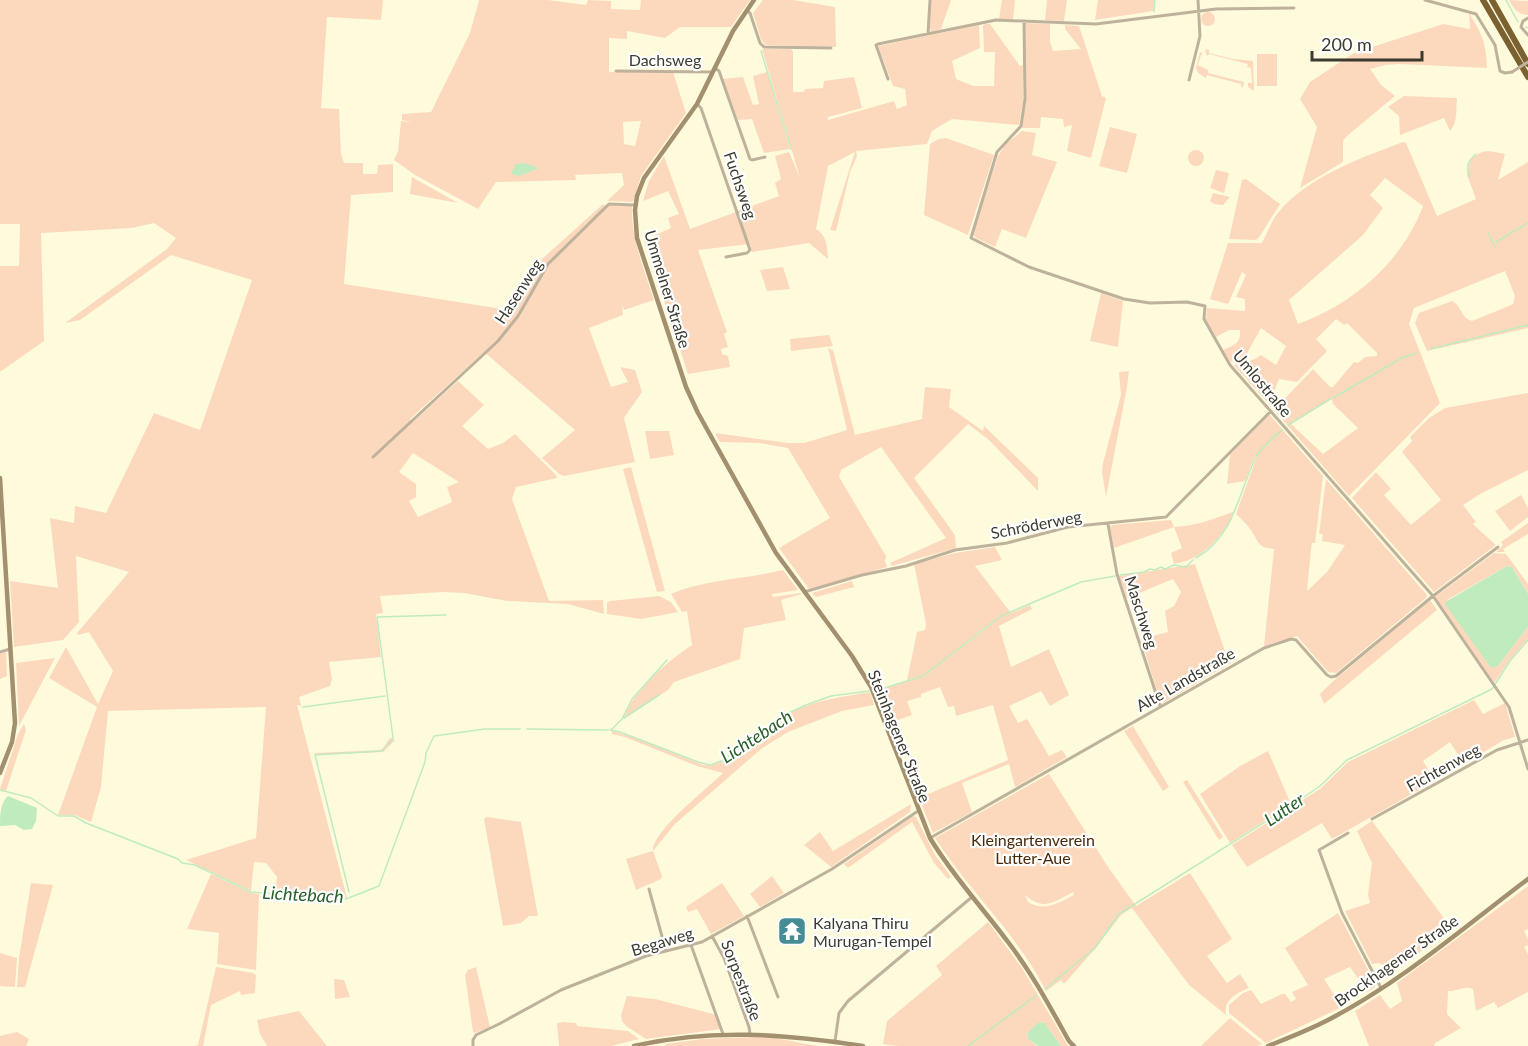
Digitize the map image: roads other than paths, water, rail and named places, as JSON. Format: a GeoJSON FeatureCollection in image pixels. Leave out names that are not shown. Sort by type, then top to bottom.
{"type":"FeatureCollection","features":[{"type":"Feature","properties":{"kind":"highway"},"geometry":{"type":"LineString","coordinates":[[1483,0],[1528,77]]}},
{"type":"Feature","properties":{"kind":"highway"},"geometry":{"type":"LineString","coordinates":[[1492,0],[1528,63]]}},
{"type":"Feature","properties":{"kind":"main road","name":"Ummelner Straße"},"geometry":{"type":"LineString","coordinates":[[709,432],[686,387],[642,255],[635,226],[635,204],[640,186],[648,171],[697,104],[733,31],[754,0]]}},
{"type":"Feature","properties":{"kind":"main road","name":"Steinhagener Straße"},"geometry":{"type":"LineString","coordinates":[[709,432],[776,553],[852,656],[871,687],[918,811],[943,860],[1033,977],[1074,1046]]}},
{"type":"Feature","properties":{"kind":"main road"},"geometry":{"type":"LineString","coordinates":[[0,478],[15,732],[0,773]]}},
{"type":"Feature","properties":{"kind":"main road","name":"Brockhagener Straße"},"geometry":{"type":"LineString","coordinates":[[1268,1046],[1328,1021],[1381,988],[1528,879]]}},
{"type":"Feature","properties":{"kind":"main road"},"geometry":{"type":"LineString","coordinates":[[634,1046],[686,1037],[750,1034],[789,1036],[860,1046]]}},
{"type":"Feature","properties":{"kind":"street"},"geometry":{"type":"LineString","coordinates":[[928,34],[930,0]]}},
{"type":"Feature","properties":{"kind":"street"},"geometry":{"type":"LineString","coordinates":[[1189,80],[1200,36],[1198,0]]}},
{"type":"Feature","properties":{"kind":"street"},"geometry":{"type":"LineString","coordinates":[[1425,0],[1476,14],[1495,45],[1500,71],[1512,72],[1528,63]]}},
{"type":"Feature","properties":{"kind":"street"},"geometry":{"type":"LineString","coordinates":[[888,79],[876,45],[996,20],[1096,24],[1199,11],[1294,8]]}},
{"type":"Feature","properties":{"kind":"street"},"geometry":{"type":"LineString","coordinates":[[747,10],[760,44],[764,47],[831,48]]}},
{"type":"Feature","properties":{"kind":"street"},"geometry":{"type":"LineString","coordinates":[[1528,18],[1523,21],[1521,27],[1528,35]]}},
{"type":"Feature","properties":{"kind":"street","name":"Umlostraße"},"geometry":{"type":"LineString","coordinates":[[1024,21],[1025,99],[1021,126],[997,152],[971,237],[1029,267],[1124,299],[1150,303],[1187,302],[1205,306],[1204,319],[1230,365],[1433,596],[1509,707],[1528,769]]}},
{"type":"Feature","properties":{"kind":"street"},"geometry":{"type":"LineString","coordinates":[[714,70],[719,71],[750,159],[765,157]]}},
{"type":"Feature","properties":{"kind":"street","name":"Dachsweg"},"geometry":{"type":"LineString","coordinates":[[616,71],[714,70]]}},
{"type":"Feature","properties":{"kind":"street","name":"Fuchsweg"},"geometry":{"type":"LineString","coordinates":[[697,104],[701,108],[750,247],[749,253],[726,257]]}},
{"type":"Feature","properties":{"kind":"street","name":"Hasenweg"},"geometry":{"type":"LineString","coordinates":[[374,457],[498,341],[518,316],[548,264],[609,204],[635,204]]}},
{"type":"Feature","properties":{"kind":"street","name":"Schröderweg"},"geometry":{"type":"LineString","coordinates":[[804,592],[862,575],[906,566],[956,550],[1007,543],[1068,527],[1166,518],[1271,411]]}},
{"type":"Feature","properties":{"kind":"street","name":"Maschweg"},"geometry":{"type":"LineString","coordinates":[[1108,524],[1117,574],[1160,706]]}},
{"type":"Feature","properties":{"kind":"street"},"geometry":{"type":"LineString","coordinates":[[1433,596],[1498,547]]}},
{"type":"Feature","properties":{"kind":"street","name":"Alte Landstraße"},"geometry":{"type":"LineString","coordinates":[[930,838],[1264,648],[1292,639],[1299,642],[1327,675],[1336,676],[1433,596]]}},
{"type":"Feature","properties":{"kind":"street"},"geometry":{"type":"LineString","coordinates":[[0,652],[10,649]]}},
{"type":"Feature","properties":{"kind":"street","name":"Fichtenweg"},"geometry":{"type":"LineString","coordinates":[[1372,819],[1497,750],[1528,740]]}},
{"type":"Feature","properties":{"kind":"street","name":"Begaweg"},"geometry":{"type":"LineString","coordinates":[[473,1046],[476,1035],[561,990],[646,956],[691,945],[712,936],[832,869],[918,811]]}},
{"type":"Feature","properties":{"kind":"street"},"geometry":{"type":"LineString","coordinates":[[1348,834],[1319,850],[1342,913],[1381,988]]}},
{"type":"Feature","properties":{"kind":"street"},"geometry":{"type":"LineString","coordinates":[[648,889],[666,951]]}},
{"type":"Feature","properties":{"kind":"street"},"geometry":{"type":"LineString","coordinates":[[834,1042],[839,1013],[848,1001],[972,897]]}},
{"type":"Feature","properties":{"kind":"street"},"geometry":{"type":"LineString","coordinates":[[747,916],[778,997]]}},
{"type":"Feature","properties":{"kind":"street","name":"Sorpestraße"},"geometry":{"type":"LineString","coordinates":[[712,936],[724,958],[750,1034]]}},
{"type":"Feature","properties":{"kind":"street"},"geometry":{"type":"LineString","coordinates":[[691,945],[723,1034]]}},
{"type":"Feature","properties":{"kind":"waterway"},"geometry":{"type":"LineString","coordinates":[[1154,12],[1155,0]]}},
{"type":"Feature","properties":{"kind":"waterway"},"geometry":{"type":"LineString","coordinates":[[1506,0],[1518,22]]}},
{"type":"Feature","properties":{"kind":"waterway"},"geometry":{"type":"LineString","coordinates":[[761,51],[791,149]]}},
{"type":"Feature","properties":{"kind":"waterway"},"geometry":{"type":"LineString","coordinates":[[1470,177],[1468,164],[1476,154]]}},
{"type":"Feature","properties":{"kind":"waterway"},"geometry":{"type":"LineString","coordinates":[[1496,242],[1528,223]]}},
{"type":"Feature","properties":{"kind":"waterway"},"geometry":{"type":"LineString","coordinates":[[1488,233],[1495,247]]}},
{"type":"Feature","properties":{"kind":"waterway","name":"Lichtebach"},"geometry":{"type":"LineString","coordinates":[[1430,349],[1528,325]]}},
{"type":"Feature","properties":{"kind":"waterway","name":"Lichtebach"},"geometry":{"type":"LineString","coordinates":[[1333,398],[1402,358],[1416,353]]}},
{"type":"Feature","properties":{"kind":"waterway","name":"Lichtebach"},"geometry":{"type":"LineString","coordinates":[[1288,425],[1330,399]]}},
{"type":"Feature","properties":{"kind":"waterway","name":"Lichtebach"},"geometry":{"type":"LineString","coordinates":[[1196,558],[1219,538],[1234,513],[1256,457],[1264,446],[1282,430]]}},
{"type":"Feature","properties":{"kind":"waterway","name":"Lichtebach"},"geometry":{"type":"LineString","coordinates":[[1120,575],[1161,567],[1165,569],[1174,565],[1186,567],[1193,560]]}},
{"type":"Feature","properties":{"kind":"waterway","name":"Lichtebach"},"geometry":{"type":"LineString","coordinates":[[878,690],[923,676],[1001,616],[1081,582],[1115,576]]}},
{"type":"Feature","properties":{"kind":"waterway"},"geometry":{"type":"LineString","coordinates":[[349,892],[315,755],[381,751],[393,738],[377,617],[446,615]]}},
{"type":"Feature","properties":{"kind":"waterway","name":"Lutter"},"geometry":{"type":"LineString","coordinates":[[1045,989],[1095,948],[1119,914],[1297,802],[1320,786],[1347,760],[1492,689],[1510,661],[1528,640]]}},
{"type":"Feature","properties":{"kind":"waterway"},"geometry":{"type":"LineString","coordinates":[[612,729],[622,719],[632,699],[667,660]]}},
{"type":"Feature","properties":{"kind":"waterway","name":"Lichtebach"},"geometry":{"type":"LineString","coordinates":[[610,730],[710,765],[724,760],[734,751],[761,736],[784,715],[831,696],[869,691]]}},
{"type":"Feature","properties":{"kind":"waterway"},"geometry":{"type":"LineString","coordinates":[[624,718],[659,695]]}},
{"type":"Feature","properties":{"kind":"waterway"},"geometry":{"type":"LineString","coordinates":[[303,707],[385,696]]}},
{"type":"Feature","properties":{"kind":"waterway","name":"Lichtebach"},"geometry":{"type":"LineString","coordinates":[[0,790],[31,798],[58,816],[74,816],[86,823],[178,859],[182,863],[195,865],[251,892],[346,899],[379,886],[434,736],[485,729],[520,729]]}},
{"type":"Feature","properties":{"kind":"waterway","name":"Lichtebach"},"geometry":{"type":"LineString","coordinates":[[527,729],[608,730]]}},
{"type":"Feature","properties":{"kind":"waterway","name":"Lutter"},"geometry":{"type":"LineString","coordinates":[[968,1046],[1037,995]]}},
{"type":"Feature","properties":{"kind":"place","name":"Kalyana Thiru Murugan-Tempel"},"geometry":{"type":"Point","coordinates":[792,931]}},
{"type":"Feature","properties":{"kind":"park label","name":"Kleingartenverein Lutter-Aue"},"geometry":{"type":"Point","coordinates":[1033,848]}}]}
